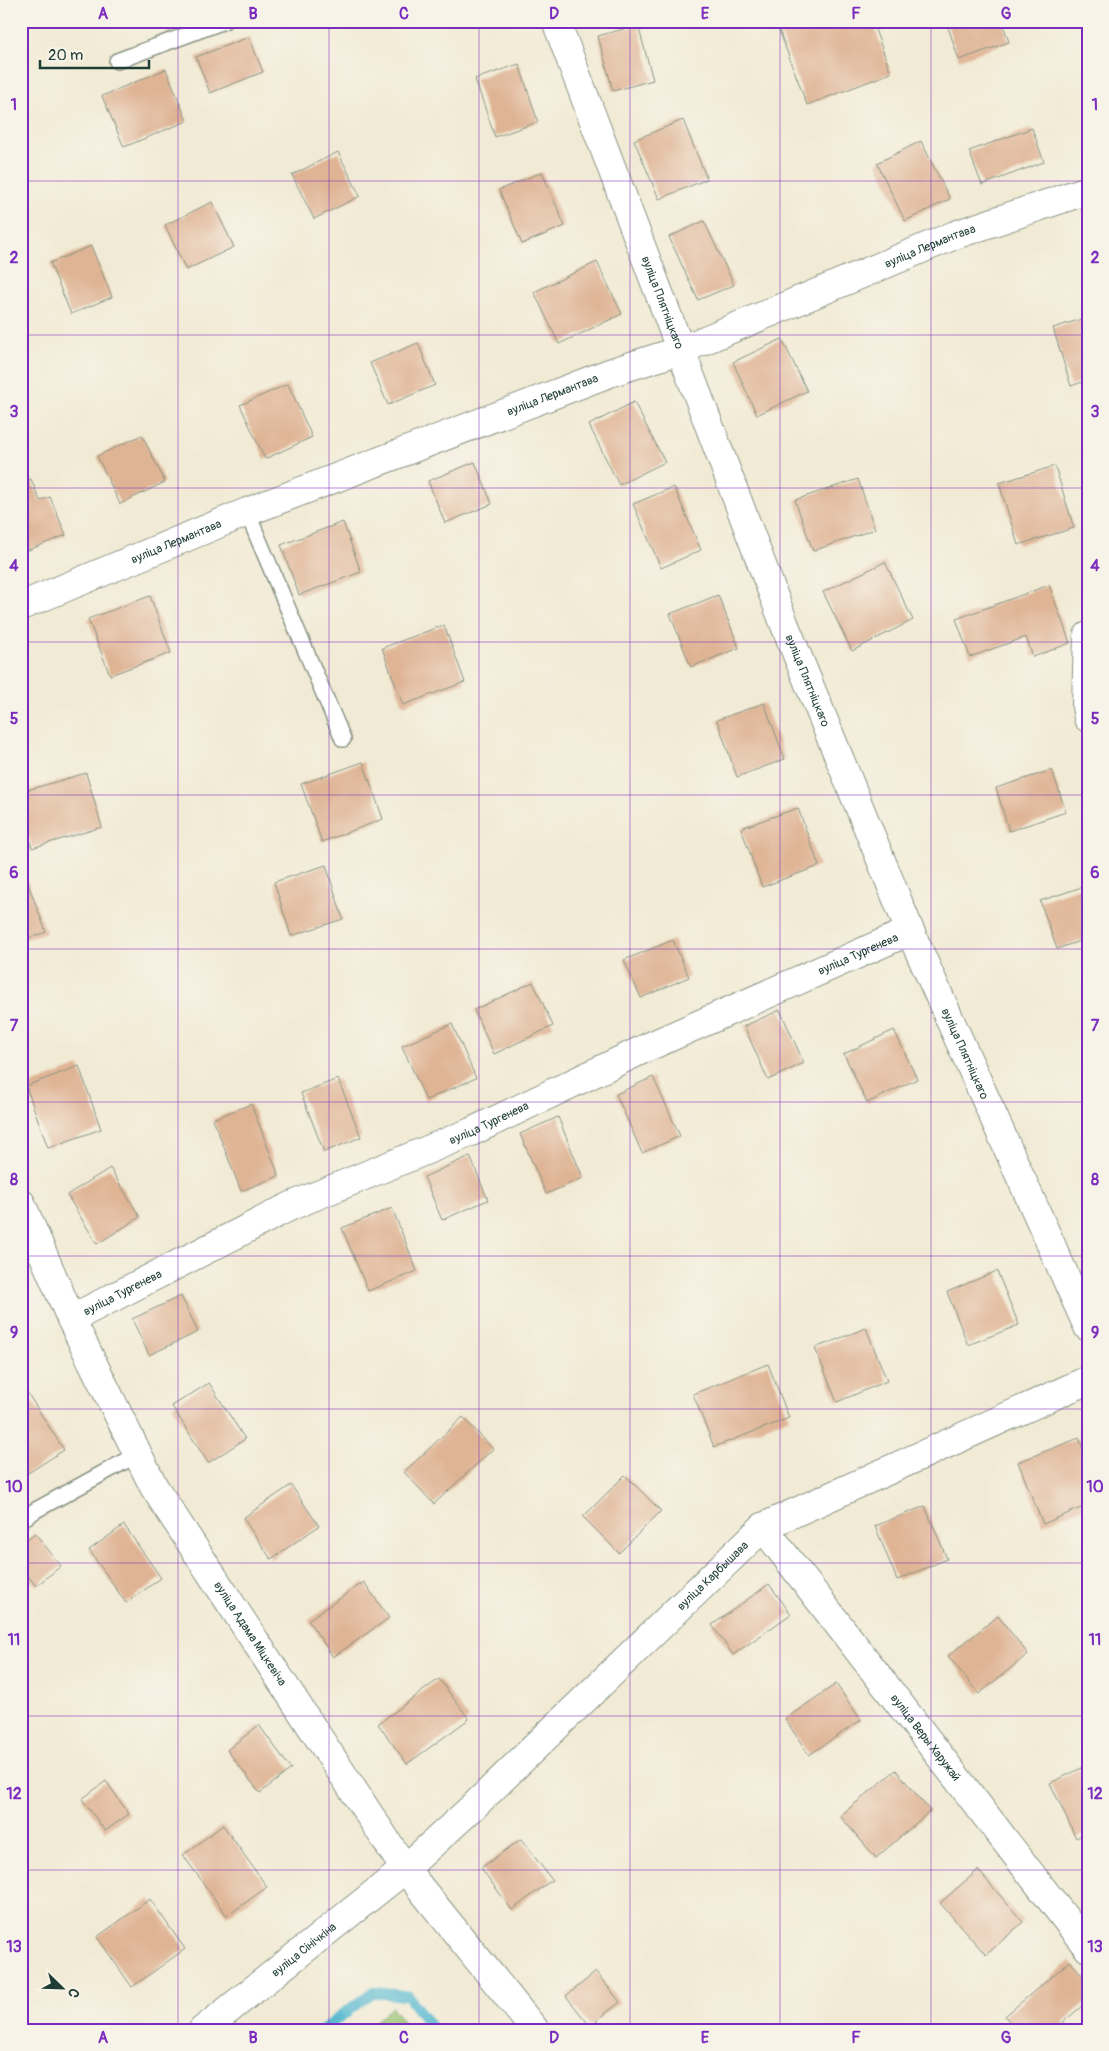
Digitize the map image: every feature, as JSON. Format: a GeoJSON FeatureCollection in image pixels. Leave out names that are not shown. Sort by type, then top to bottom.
{"type":"FeatureCollection","features":[{"type":"Feature","properties":{"kind":"street","name":"вуліца Плятніцкаго"},"geometry":{"type":"LineString","coordinates":[[556,21],[784,622],[910,931],[1088,1327]]}},
{"type":"Feature","properties":{"kind":"street","name":"вуліца Лермантава"},"geometry":{"type":"LineString","coordinates":[[21,606],[247,512],[612,372],[681,350],[955,235],[1088,190]]}},
{"type":"Feature","properties":{"kind":"street"},"geometry":{"type":"LineString","coordinates":[[1088,636],[1086,706],[1088,718]]}},
{"type":"Feature","properties":{"kind":"street","name":"вуліца Тургенева"},"geometry":{"type":"LineString","coordinates":[[71,1318],[291,1206],[471,1132],[648,1046],[910,931]]}},
{"type":"Feature","properties":{"kind":"street","name":"вуліца Адама Міцкевіча"},"geometry":{"type":"LineString","coordinates":[[21,1203],[71,1318],[154,1487],[405,1869],[535,2030]]}},
{"type":"Feature","properties":{"kind":"street","name":"вуліца Карбышава"},"geometry":{"type":"LineString","coordinates":[[405,1869],[475,1805],[763,1527],[1088,1380]]}},
{"type":"Feature","properties":{"kind":"street","name":"вуліца Веры Харужай"},"geometry":{"type":"LineString","coordinates":[[763,1527],[1088,1948]]}},
{"type":"Feature","properties":{"kind":"street","name":"вуліца Сінічкіна"},"geometry":{"type":"LineString","coordinates":[[203,2030],[405,1869]]}},
{"type":"Feature","properties":{"kind":"lane"},"geometry":{"type":"LineString","coordinates":[[117,61],[224,21]]}},
{"type":"Feature","properties":{"kind":"lane"},"geometry":{"type":"LineString","coordinates":[[247,512],[343,739]]}},
{"type":"Feature","properties":{"kind":"lane"},"geometry":{"type":"LineString","coordinates":[[21,1520],[138,1454]]}},
{"type":"Feature","properties":{"kind":"green space"},"geometry":{"type":"Polygon","coordinates":[[[392,2007],[410,2030],[365,2030],[392,2007]]]}},
{"type":"Feature","properties":{"kind":"building"},"geometry":{"type":"Polygon","coordinates":[[[803,21],[872,21],[891,73],[807,105],[779,30],[803,21]]]}},
{"type":"Feature","properties":{"kind":"building"},"geometry":{"type":"Polygon","coordinates":[[[946,21],[1002,21],[1009,42],[959,60],[946,21]]]}},
{"type":"Feature","properties":{"kind":"building"},"geometry":{"type":"Polygon","coordinates":[[[638,25],[653,80],[613,91],[598,36],[638,25]]]}},
{"type":"Feature","properties":{"kind":"building"},"geometry":{"type":"Polygon","coordinates":[[[249,37],[263,72],[210,93],[196,57],[249,37]]]}},
{"type":"Feature","properties":{"kind":"building"},"geometry":{"type":"Polygon","coordinates":[[[519,64],[538,122],[495,137],[475,79],[519,64]]]}},
{"type":"Feature","properties":{"kind":"building"},"geometry":{"type":"Polygon","coordinates":[[[166,69],[187,121],[124,147],[102,96],[166,69]]]}},
{"type":"Feature","properties":{"kind":"building"},"geometry":{"type":"Polygon","coordinates":[[[683,120],[707,179],[659,199],[634,140],[683,120]]]}},
{"type":"Feature","properties":{"kind":"building"},"geometry":{"type":"Polygon","coordinates":[[[1032,128],[1044,162],[982,185],[969,151],[1032,128]]]}},
{"type":"Feature","properties":{"kind":"building"},"geometry":{"type":"Polygon","coordinates":[[[921,141],[950,199],[905,221],[877,163],[921,141]]]}},
{"type":"Feature","properties":{"kind":"building"},"geometry":{"type":"Polygon","coordinates":[[[338,152],[360,196],[314,219],[292,175],[338,152]]]}},
{"type":"Feature","properties":{"kind":"building"},"geometry":{"type":"Polygon","coordinates":[[[542,172],[565,226],[522,244],[499,190],[542,172]]]}},
{"type":"Feature","properties":{"kind":"building"},"geometry":{"type":"Polygon","coordinates":[[[212,202],[234,247],[186,270],[165,225],[212,202]]]}},
{"type":"Feature","properties":{"kind":"building"},"geometry":{"type":"Polygon","coordinates":[[[1088,207],[1088,224],[1087,224],[1083,209],[1088,207]]]}},
{"type":"Feature","properties":{"kind":"building"},"geometry":{"type":"Polygon","coordinates":[[[704,221],[734,285],[698,300],[669,237],[704,221]]]}},
{"type":"Feature","properties":{"kind":"building"},"geometry":{"type":"Polygon","coordinates":[[[91,246],[112,297],[71,314],[50,263],[91,246]]]}},
{"type":"Feature","properties":{"kind":"building"},"geometry":{"type":"Polygon","coordinates":[[[597,262],[622,314],[559,344],[534,292],[597,262]]]}},
{"type":"Feature","properties":{"kind":"building"},"geometry":{"type":"Polygon","coordinates":[[[1088,317],[1088,380],[1071,386],[1053,328],[1088,317]]]}},
{"type":"Feature","properties":{"kind":"building"},"geometry":{"type":"Polygon","coordinates":[[[782,339],[807,391],[757,415],[733,362],[782,339]]]}},
{"type":"Feature","properties":{"kind":"building"},"geometry":{"type":"Polygon","coordinates":[[[418,343],[435,385],[388,405],[370,363],[418,343]]]}},
{"type":"Feature","properties":{"kind":"building"},"geometry":{"type":"Polygon","coordinates":[[[288,384],[312,437],[265,459],[240,405],[288,384]]]}},
{"type":"Feature","properties":{"kind":"building"},"geometry":{"type":"Polygon","coordinates":[[[634,402],[665,462],[619,485],[589,425],[634,402]]]}},
{"type":"Feature","properties":{"kind":"building"},"geometry":{"type":"Polygon","coordinates":[[[142,435],[165,482],[120,504],[97,456],[142,435]]]}},
{"type":"Feature","properties":{"kind":"building"},"geometry":{"type":"Polygon","coordinates":[[[475,462],[492,504],[445,523],[428,481],[475,462]]]}},
{"type":"Feature","properties":{"kind":"building"},"geometry":{"type":"Polygon","coordinates":[[[1055,466],[1074,528],[1018,545],[999,483],[1055,466]]]}},
{"type":"Feature","properties":{"kind":"building"},"geometry":{"type":"Polygon","coordinates":[[[31,479],[40,501],[50,497],[66,535],[21,553],[21,483],[31,479]]]}},
{"type":"Feature","properties":{"kind":"building"},"geometry":{"type":"Polygon","coordinates":[[[858,479],[875,529],[813,551],[795,500],[858,479]]]}},
{"type":"Feature","properties":{"kind":"building"},"geometry":{"type":"Polygon","coordinates":[[[674,487],[701,550],[661,568],[633,504],[674,487]]]}},
{"type":"Feature","properties":{"kind":"building"},"geometry":{"type":"Polygon","coordinates":[[[343,522],[361,572],[299,595],[281,545],[343,522]]]}},
{"type":"Feature","properties":{"kind":"building"},"geometry":{"type":"Polygon","coordinates":[[[885,562],[913,620],[852,651],[823,592],[885,562]]]}},
{"type":"Feature","properties":{"kind":"building"},"geometry":{"type":"Polygon","coordinates":[[[1049,585],[1070,643],[1033,657],[1026,637],[970,657],[956,619],[1049,585]]]}},
{"type":"Feature","properties":{"kind":"building"},"geometry":{"type":"Polygon","coordinates":[[[718,595],[739,648],[691,667],[670,614],[718,595]]]}},
{"type":"Feature","properties":{"kind":"building"},"geometry":{"type":"Polygon","coordinates":[[[150,596],[171,653],[110,675],[88,619],[150,596]]]}},
{"type":"Feature","properties":{"kind":"building"},"geometry":{"type":"Polygon","coordinates":[[[444,625],[465,682],[403,705],[382,648],[444,625]]]}},
{"type":"Feature","properties":{"kind":"building"},"geometry":{"type":"Polygon","coordinates":[[[764,703],[785,759],[737,777],[717,720],[764,703]]]}},
{"type":"Feature","properties":{"kind":"building"},"geometry":{"type":"Polygon","coordinates":[[[363,762],[383,819],[322,842],[301,784],[363,762]]]}},
{"type":"Feature","properties":{"kind":"building"},"geometry":{"type":"Polygon","coordinates":[[[1052,770],[1066,812],[1009,831],[996,788],[1052,770]]]}},
{"type":"Feature","properties":{"kind":"building"},"geometry":{"type":"Polygon","coordinates":[[[86,773],[102,827],[32,848],[21,812],[21,792],[86,773]]]}},
{"type":"Feature","properties":{"kind":"building"},"geometry":{"type":"Polygon","coordinates":[[[798,808],[819,866],[762,887],[741,828],[798,808]]]}},
{"type":"Feature","properties":{"kind":"building"},"geometry":{"type":"Polygon","coordinates":[[[326,865],[343,919],[291,936],[274,882],[326,865]]]}},
{"type":"Feature","properties":{"kind":"building"},"geometry":{"type":"Polygon","coordinates":[[[26,878],[46,932],[21,941],[21,880],[26,878]]]}},
{"type":"Feature","properties":{"kind":"building"},"geometry":{"type":"Polygon","coordinates":[[[1088,885],[1088,938],[1057,949],[1040,901],[1088,885]]]}},
{"type":"Feature","properties":{"kind":"building"},"geometry":{"type":"Polygon","coordinates":[[[673,940],[689,977],[641,998],[624,960],[673,940]]]}},
{"type":"Feature","properties":{"kind":"building"},"geometry":{"type":"Polygon","coordinates":[[[533,982],[553,1026],[494,1054],[474,1010],[533,982]]]}},
{"type":"Feature","properties":{"kind":"building"},"geometry":{"type":"Polygon","coordinates":[[[780,1010],[804,1063],[768,1080],[744,1026],[780,1010]]]}},
{"type":"Feature","properties":{"kind":"building"},"geometry":{"type":"Polygon","coordinates":[[[452,1024],[476,1078],[426,1100],[402,1046],[452,1024]]]}},
{"type":"Feature","properties":{"kind":"building"},"geometry":{"type":"Polygon","coordinates":[[[894,1030],[917,1079],[867,1103],[844,1054],[894,1030]]]}},
{"type":"Feature","properties":{"kind":"building"},"geometry":{"type":"Polygon","coordinates":[[[79,1066],[101,1129],[48,1148],[26,1086],[79,1066]]]}},
{"type":"Feature","properties":{"kind":"building"},"geometry":{"type":"Polygon","coordinates":[[[653,1077],[680,1136],[642,1153],[616,1094],[653,1077]]]}},
{"type":"Feature","properties":{"kind":"building"},"geometry":{"type":"Polygon","coordinates":[[[338,1079],[361,1137],[324,1152],[301,1093],[338,1079]]]}},
{"type":"Feature","properties":{"kind":"building"},"geometry":{"type":"Polygon","coordinates":[[[251,1104],[279,1176],[241,1191],[213,1119],[251,1104]]]}},
{"type":"Feature","properties":{"kind":"building"},"geometry":{"type":"Polygon","coordinates":[[[558,1117],[583,1178],[546,1194],[520,1134],[558,1117]]]}},
{"type":"Feature","properties":{"kind":"building"},"geometry":{"type":"Polygon","coordinates":[[[470,1156],[488,1200],[442,1220],[424,1177],[470,1156]]]}},
{"type":"Feature","properties":{"kind":"building"},"geometry":{"type":"Polygon","coordinates":[[[110,1168],[140,1217],[97,1244],[67,1195],[110,1168]]]}},
{"type":"Feature","properties":{"kind":"building"},"geometry":{"type":"Polygon","coordinates":[[[392,1208],[417,1271],[368,1291],[342,1228],[392,1208]]]}},
{"type":"Feature","properties":{"kind":"building"},"geometry":{"type":"Polygon","coordinates":[[[997,1271],[1019,1325],[968,1345],[947,1292],[997,1271]]]}},
{"type":"Feature","properties":{"kind":"building"},"geometry":{"type":"Polygon","coordinates":[[[181,1296],[198,1332],[149,1355],[132,1319],[181,1296]]]}},
{"type":"Feature","properties":{"kind":"building"},"geometry":{"type":"Polygon","coordinates":[[[866,1328],[887,1381],[837,1402],[815,1348],[866,1328]]]}},
{"type":"Feature","properties":{"kind":"building"},"geometry":{"type":"Polygon","coordinates":[[[768,1364],[789,1418],[714,1447],[693,1394],[768,1364]]]}},
{"type":"Feature","properties":{"kind":"building"},"geometry":{"type":"Polygon","coordinates":[[[21,1383],[64,1450],[25,1475],[21,1469],[21,1383]]]}},
{"type":"Feature","properties":{"kind":"building"},"geometry":{"type":"Polygon","coordinates":[[[209,1383],[245,1439],[208,1463],[172,1406],[209,1383]]]}},
{"type":"Feature","properties":{"kind":"building"},"geometry":{"type":"Polygon","coordinates":[[[463,1417],[493,1449],[434,1504],[404,1472],[463,1417]]]}},
{"type":"Feature","properties":{"kind":"building"},"geometry":{"type":"Polygon","coordinates":[[[1079,1438],[1088,1461],[1088,1505],[1043,1524],[1018,1462],[1079,1438]]]}},
{"type":"Feature","properties":{"kind":"building"},"geometry":{"type":"Polygon","coordinates":[[[625,1475],[661,1511],[619,1553],[583,1517],[625,1475]]]}},
{"type":"Feature","properties":{"kind":"building"},"geometry":{"type":"Polygon","coordinates":[[[291,1485],[319,1526],[271,1559],[243,1518],[291,1485]]]}},
{"type":"Feature","properties":{"kind":"building"},"geometry":{"type":"Polygon","coordinates":[[[925,1506],[947,1559],[897,1580],[875,1526],[925,1506]]]}},
{"type":"Feature","properties":{"kind":"building"},"geometry":{"type":"Polygon","coordinates":[[[124,1525],[161,1578],[126,1603],[89,1550],[124,1525]]]}},
{"type":"Feature","properties":{"kind":"building"},"geometry":{"type":"Polygon","coordinates":[[[35,1533],[61,1566],[36,1586],[21,1567],[21,1544],[35,1533]]]}},
{"type":"Feature","properties":{"kind":"building"},"geometry":{"type":"Polygon","coordinates":[[[364,1582],[389,1618],[333,1657],[308,1620],[364,1582]]]}},
{"type":"Feature","properties":{"kind":"building"},"geometry":{"type":"Polygon","coordinates":[[[769,1584],[791,1614],[733,1655],[712,1625],[769,1584]]]}},
{"type":"Feature","properties":{"kind":"building"},"geometry":{"type":"Polygon","coordinates":[[[998,1616],[1028,1654],[979,1694],[948,1656],[998,1616]]]}},
{"type":"Feature","properties":{"kind":"building"},"geometry":{"type":"Polygon","coordinates":[[[439,1679],[469,1719],[407,1764],[378,1724],[439,1679]]]}},
{"type":"Feature","properties":{"kind":"building"},"geometry":{"type":"Polygon","coordinates":[[[836,1684],[861,1720],[809,1755],[785,1719],[836,1684]]]}},
{"type":"Feature","properties":{"kind":"building"},"geometry":{"type":"Polygon","coordinates":[[[259,1725],[291,1769],[260,1793],[227,1750],[259,1725]]]}},
{"type":"Feature","properties":{"kind":"building"},"geometry":{"type":"Polygon","coordinates":[[[1088,1765],[1088,1832],[1076,1838],[1050,1783],[1088,1765]]]}},
{"type":"Feature","properties":{"kind":"building"},"geometry":{"type":"Polygon","coordinates":[[[896,1770],[930,1811],[876,1858],[840,1816],[896,1770]]]}},
{"type":"Feature","properties":{"kind":"building"},"geometry":{"type":"Polygon","coordinates":[[[106,1781],[129,1814],[105,1831],[82,1799],[106,1781]]]}},
{"type":"Feature","properties":{"kind":"building"},"geometry":{"type":"Polygon","coordinates":[[[223,1825],[267,1887],[227,1916],[183,1855],[223,1825]]]}},
{"type":"Feature","properties":{"kind":"building"},"geometry":{"type":"Polygon","coordinates":[[[521,1839],[552,1880],[512,1910],[481,1868],[521,1839]]]}},
{"type":"Feature","properties":{"kind":"building"},"geometry":{"type":"Polygon","coordinates":[[[978,1870],[1023,1922],[986,1955],[940,1903],[978,1870]]]}},
{"type":"Feature","properties":{"kind":"building"},"geometry":{"type":"Polygon","coordinates":[[[150,1899],[185,1949],[132,1987],[97,1937],[150,1899]]]}},
{"type":"Feature","properties":{"kind":"building"},"geometry":{"type":"Polygon","coordinates":[[[1070,1961],[1088,1982],[1088,2001],[1063,2022],[1070,2030],[1016,2030],[1005,2016],[1070,1961]]]}},
{"type":"Feature","properties":{"kind":"building"},"geometry":{"type":"Polygon","coordinates":[[[596,1972],[620,2002],[590,2026],[566,1996],[596,1972]]]}},
{"type":"Feature","properties":{"kind":"waterway"},"geometry":{"type":"LineString","coordinates":[[322,2030],[373,1992],[408,1996],[433,2030]]}}]}
